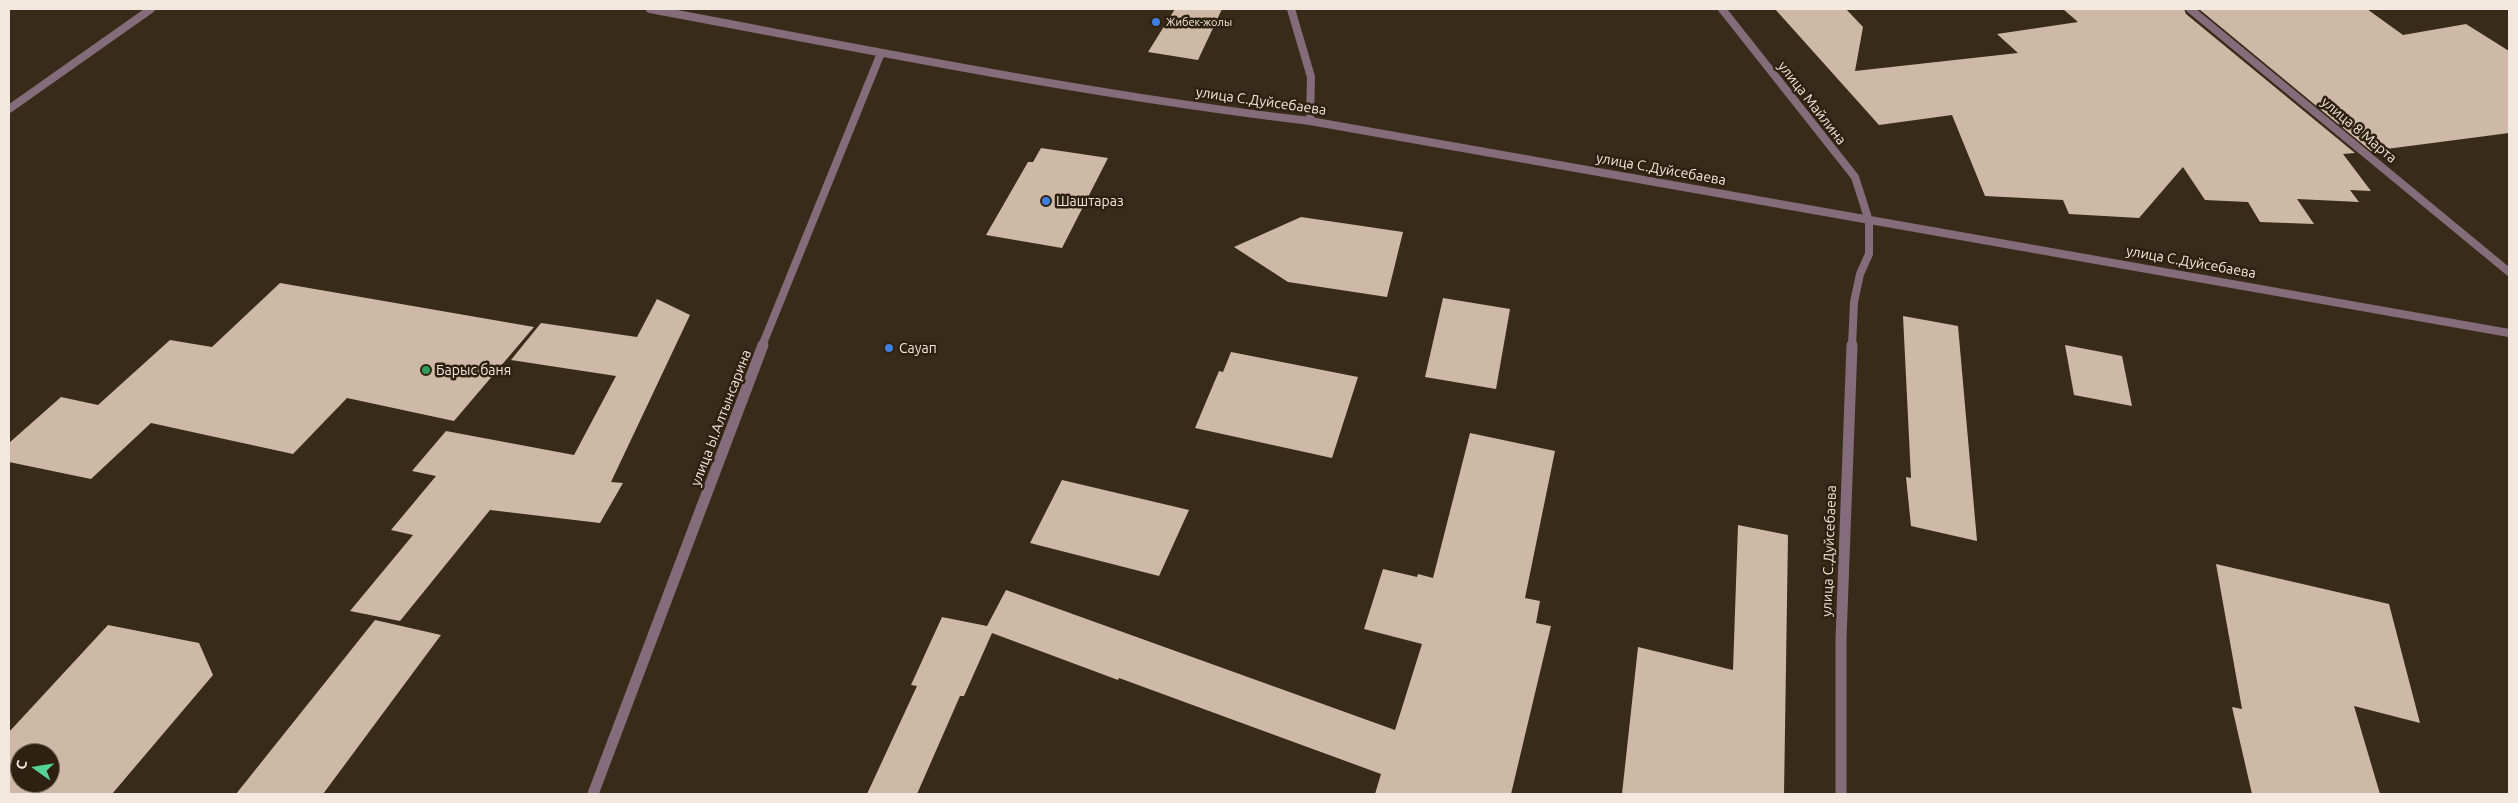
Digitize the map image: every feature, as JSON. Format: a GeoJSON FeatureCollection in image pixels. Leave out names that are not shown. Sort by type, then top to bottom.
{"type":"FeatureCollection","features":[{"type":"Feature","properties":{"kind":"street"},"geometry":{"type":"LineString","coordinates":[[9,108],[150,9]]}},
{"type":"Feature","properties":{"kind":"street","name":"улица С.Дуйсебаева"},"geometry":{"type":"LineString","coordinates":[[650,9],[881,54],[1227,112],[1310,121],[2509,333]]}},
{"type":"Feature","properties":{"kind":"street"},"geometry":{"type":"LineString","coordinates":[[1291,9],[1311,77],[1310,121]]}},
{"type":"Feature","properties":{"kind":"street","name":"улица Майлина"},"geometry":{"type":"LineString","coordinates":[[1722,9],[1855,178],[1868,221]]}},
{"type":"Feature","properties":{"kind":"street","name":"улица 8 Марта"},"geometry":{"type":"LineString","coordinates":[[2190,9],[2509,272]]}},
{"type":"Feature","properties":{"kind":"street","name":"улица Ы.Алтынсарина"},"geometry":{"type":"LineString","coordinates":[[593,794],[757,359],[881,54]]}},
{"type":"Feature","properties":{"kind":"street","name":"улица С.Дуйсебаева"},"geometry":{"type":"LineString","coordinates":[[1841,794],[1841,639],[1854,312],[1860,274],[1869,254],[1868,221]]}},
{"type":"Feature","properties":{"kind":"building"},"geometry":{"type":"Polygon","coordinates":[[[1175,9],[1222,9],[1198,60],[1148,52],[1175,9]]]}},
{"type":"Feature","properties":{"kind":"building"},"geometry":{"type":"Polygon","coordinates":[[[1775,9],[1846,9],[1863,27],[1855,71],[2018,53],[1997,34],[2078,22],[2063,9],[2184,9],[2186,14],[2355,153],[2343,154],[2371,191],[2350,190],[2359,202],[2297,199],[2314,224],[2260,222],[2248,202],[2205,200],[2183,167],[2139,218],[2069,214],[2063,200],[1985,196],[1952,115],[1879,125],[1775,9]]]}},
{"type":"Feature","properties":{"kind":"building"},"geometry":{"type":"Polygon","coordinates":[[[2199,9],[2367,9],[2403,35],[2466,24],[2509,51],[2509,133],[2371,151],[2199,9]]]}},
{"type":"Feature","properties":{"kind":"building"},"geometry":{"type":"Polygon","coordinates":[[[1041,148],[1108,158],[1062,248],[986,235],[1028,162],[1033,162],[1041,148]]]}},
{"type":"Feature","properties":{"kind":"building"},"geometry":{"type":"Polygon","coordinates":[[[1301,217],[1403,232],[1387,297],[1288,282],[1234,247],[1301,217]]]}},
{"type":"Feature","properties":{"kind":"building"},"geometry":{"type":"Polygon","coordinates":[[[280,283],[534,327],[454,421],[347,398],[293,454],[151,423],[91,479],[9,462],[9,443],[61,397],[98,405],[170,340],[212,347],[280,283]]]}},
{"type":"Feature","properties":{"kind":"building"},"geometry":{"type":"Polygon","coordinates":[[[1443,298],[1510,309],[1496,389],[1425,377],[1443,298]]]}},
{"type":"Feature","properties":{"kind":"building"},"geometry":{"type":"Polygon","coordinates":[[[657,299],[690,315],[611,482],[623,483],[600,523],[490,510],[400,621],[350,611],[413,535],[391,530],[436,476],[412,471],[446,431],[574,455],[616,376],[511,360],[541,323],[637,337],[657,299]]]}},
{"type":"Feature","properties":{"kind":"building"},"geometry":{"type":"Polygon","coordinates":[[[1903,316],[1958,326],[1977,541],[1911,526],[1906,477],[1911,478],[1903,316]]]}},
{"type":"Feature","properties":{"kind":"building"},"geometry":{"type":"Polygon","coordinates":[[[2065,345],[2122,356],[2132,406],[2074,395],[2065,345]]]}},
{"type":"Feature","properties":{"kind":"building"},"geometry":{"type":"Polygon","coordinates":[[[1231,352],[1358,377],[1332,458],[1195,428],[1219,371],[1223,372],[1231,352]]]}},
{"type":"Feature","properties":{"kind":"building"},"geometry":{"type":"Polygon","coordinates":[[[1470,433],[1555,451],[1525,598],[1540,601],[1536,623],[1551,626],[1511,794],[1375,794],[1381,774],[992,633],[964,696],[960,696],[917,794],[867,794],[917,686],[911,685],[942,617],[987,626],[1006,590],[1395,730],[1422,644],[1364,629],[1383,569],[1417,577],[1418,574],[1433,578],[1470,433]]]}},
{"type":"Feature","properties":{"kind":"building"},"geometry":{"type":"Polygon","coordinates":[[[1062,480],[1189,510],[1159,576],[1030,543],[1062,480]]]}},
{"type":"Feature","properties":{"kind":"building"},"geometry":{"type":"Polygon","coordinates":[[[1738,525],[1788,535],[1784,794],[1622,794],[1638,647],[1733,670],[1738,525]]]}},
{"type":"Feature","properties":{"kind":"building"},"geometry":{"type":"Polygon","coordinates":[[[2216,564],[2389,604],[2420,723],[2354,706],[2380,794],[2252,794],[2232,707],[2242,709],[2216,564]]]}},
{"type":"Feature","properties":{"kind":"building"},"geometry":{"type":"Polygon","coordinates":[[[375,620],[441,635],[323,794],[236,794],[375,620]]]}},
{"type":"Feature","properties":{"kind":"building"},"geometry":{"type":"Polygon","coordinates":[[[108,625],[199,643],[213,675],[112,794],[9,794],[9,732],[108,625]]]}},
{"type":"Feature","properties":{"kind":"place","name":"Жибек-жолы"},"geometry":{"type":"Point","coordinates":[1156,22]}},
{"type":"Feature","properties":{"kind":"place","name":"Шаштараз"},"geometry":{"type":"Point","coordinates":[1046,201]}},
{"type":"Feature","properties":{"kind":"place","name":"Сауап"},"geometry":{"type":"Point","coordinates":[889,348]}},
{"type":"Feature","properties":{"kind":"place","name":"Барыс баня"},"geometry":{"type":"Point","coordinates":[426,370]}}]}
